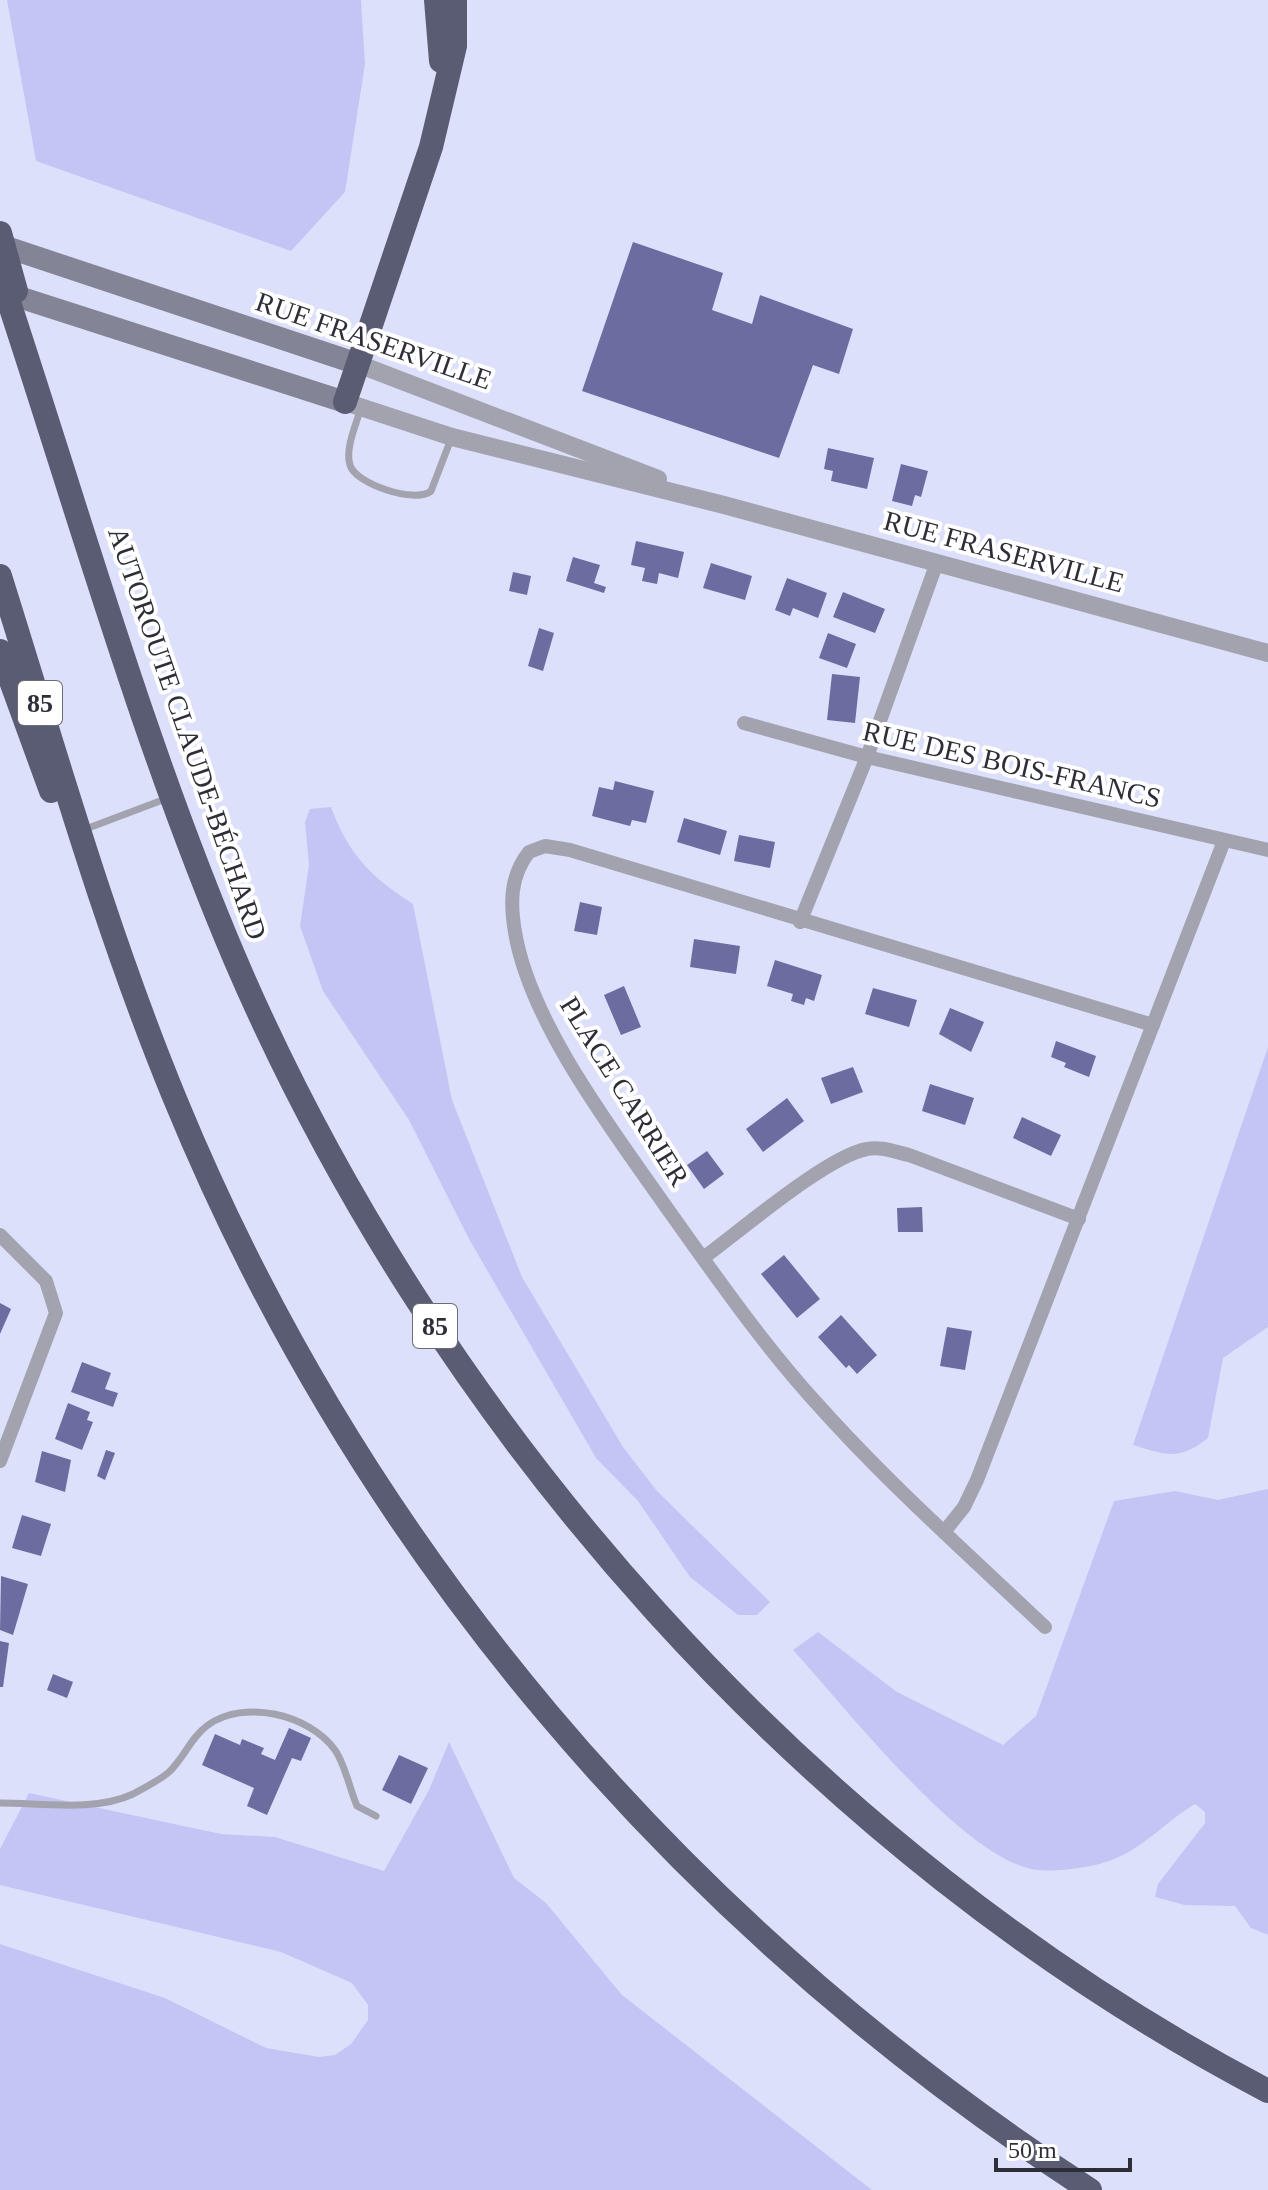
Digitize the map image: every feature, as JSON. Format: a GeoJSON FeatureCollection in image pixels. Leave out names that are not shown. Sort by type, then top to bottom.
{"type":"FeatureCollection","features":[{"type":"Feature","properties":{"kind":"highway"},"geometry":{"type":"LineString","coordinates":[[436,0],[441,99]]}},
{"type":"Feature","properties":{"kind":"highway"},"geometry":{"type":"LineString","coordinates":[[353,405],[358,364],[418,192],[455,46],[455,0]]}},
{"type":"Feature","properties":{"kind":"highway"},"geometry":{"type":"LineString","coordinates":[[0,233],[65,471]]}},
{"type":"Feature","properties":{"kind":"highway","name":"AUTOROUTE CLAUDE-BÉCHARD"},"geometry":{"type":"LineString","coordinates":[[0,275],[172,796],[244,978],[306,1107],[352,1190],[461,1365],[553,1491],[602,1549],[765,1722],[914,1855],[996,1920],[1158,2030],[1268,2091]]}},
{"type":"Feature","properties":{"kind":"highway","name":"85"},"geometry":{"type":"LineString","coordinates":[[0,576],[81,831],[181,1112],[289,1337],[393,1510],[474,1624],[584,1759],[694,1874],[813,1985],[958,2101],[1090,2190]]}},
{"type":"Feature","properties":{"kind":"highway"},"geometry":{"type":"LineString","coordinates":[[0,651],[105,947],[181,1112]]}},
{"type":"Feature","properties":{"kind":"main road","name":"RUE FRASERVILLE"},"geometry":{"type":"LineString","coordinates":[[0,245],[358,364]]}},
{"type":"Feature","properties":{"kind":"main road","name":"RUE FRASERVILLE"},"geometry":{"type":"LineString","coordinates":[[0,291],[353,405]]}},
{"type":"Feature","properties":{"kind":"street","name":"RUE FRASERVILLE"},"geometry":{"type":"LineString","coordinates":[[358,364],[724,505]]}},
{"type":"Feature","properties":{"kind":"street","name":"RUE FRASERVILLE"},"geometry":{"type":"LineString","coordinates":[[353,405],[452,437],[724,505],[1268,653]]}},
{"type":"Feature","properties":{"kind":"street"},"geometry":{"type":"LineString","coordinates":[[800,922],[867,757],[936,565]]}},
{"type":"Feature","properties":{"kind":"street","name":"RUE DES BOIS-FRANCS"},"geometry":{"type":"LineString","coordinates":[[744,723],[867,757],[1268,850]]}},
{"type":"Feature","properties":{"kind":"street"},"geometry":{"type":"LineString","coordinates":[[944,1532],[972,1494],[1224,841]]}},
{"type":"Feature","properties":{"kind":"street","name":"PLACE CARRIER"},"geometry":{"type":"LineString","coordinates":[[1045,1627],[944,1532],[820,1407],[774,1353],[703,1258],[633,1160],[552,1030],[519,949],[513,915],[513,883],[529,852],[556,847],[1153,1025]]}},
{"type":"Feature","properties":{"kind":"street"},"geometry":{"type":"LineString","coordinates":[[703,1258],[832,1164],[865,1149],[881,1148],[909,1155],[1079,1219]]}},
{"type":"Feature","properties":{"kind":"street"},"geometry":{"type":"LineString","coordinates":[[0,1235],[46,1281],[56,1313],[0,1461]]}},
{"type":"Feature","properties":{"kind":"lane"},"geometry":{"type":"LineString","coordinates":[[353,405],[349,464],[353,473],[393,492],[413,498],[425,497],[431,491],[452,437]]}},
{"type":"Feature","properties":{"kind":"lane"},"geometry":{"type":"LineString","coordinates":[[81,831],[172,796]]}},
{"type":"Feature","properties":{"kind":"lane"},"geometry":{"type":"LineString","coordinates":[[0,1803],[104,1803],[131,1795],[170,1771],[186,1747],[209,1724],[233,1714],[271,1713],[294,1719],[335,1750],[357,1806],[376,1816]]}},
{"type":"Feature","properties":{"kind":"shaded area"},"geometry":{"type":"Polygon","coordinates":[[[7,0],[361,0],[365,64],[345,192],[291,251],[36,161],[7,0]]]}},
{"type":"Feature","properties":{"kind":"shaded area"},"geometry":{"type":"Polygon","coordinates":[[[331,807],[345,838],[363,863],[413,904],[452,1100],[522,1277],[623,1447],[657,1491],[770,1602],[757,1615],[738,1615],[690,1577],[638,1501],[596,1458],[469,1239],[409,1120],[323,991],[300,926],[309,865],[305,822],[310,809],[331,807]]]}},
{"type":"Feature","properties":{"kind":"shaded area"},"geometry":{"type":"Polygon","coordinates":[[[1268,1047],[1268,1327],[1223,1358],[1208,1438],[1189,1450],[1172,1454],[1133,1445],[1268,1047]]]}},
{"type":"Feature","properties":{"kind":"shaded area"},"geometry":{"type":"Polygon","coordinates":[[[1268,1489],[1268,1935],[1251,1928],[1235,1906],[1185,1905],[1155,1897],[1158,1884],[1205,1823],[1205,1812],[1195,1804],[1135,1848],[1114,1859],[1069,1869],[1024,1867],[965,1832],[933,1804],[793,1650],[818,1632],[897,1692],[1003,1745],[1036,1716],[1114,1501],[1175,1491],[1218,1500],[1268,1489]]]}},
{"type":"Feature","properties":{"kind":"shaded area"},"geometry":{"type":"Polygon","coordinates":[[[449,1742],[514,1878],[546,1903],[622,1995],[872,2190],[0,2190],[0,1944],[165,1998],[266,2048],[319,2057],[335,2055],[351,2044],[368,2020],[368,2005],[352,1983],[281,1952],[0,1885],[0,1849],[29,1793],[221,1834],[275,1837],[384,1871],[429,1790],[449,1742]]]}},
{"type":"Feature","properties":{"kind":"building"},"geometry":{"type":"Polygon","coordinates":[[[633,242],[723,273],[712,310],[752,324],[760,295],[853,329],[839,374],[813,365],[779,458],[582,391],[633,242]]]}},
{"type":"Feature","properties":{"kind":"building"},"geometry":{"type":"Polygon","coordinates":[[[828,448],[874,458],[867,489],[831,481],[833,471],[824,469],[828,448]]]}},
{"type":"Feature","properties":{"kind":"building"},"geometry":{"type":"Polygon","coordinates":[[[901,464],[928,471],[921,497],[915,495],[912,506],[892,501],[901,464]]]}},
{"type":"Feature","properties":{"kind":"building"},"geometry":{"type":"Polygon","coordinates":[[[636,541],[684,552],[678,578],[659,573],[657,584],[642,581],[645,568],[631,565],[636,541]]]}},
{"type":"Feature","properties":{"kind":"building"},"geometry":{"type":"Polygon","coordinates":[[[573,557],[600,565],[594,583],[606,587],[604,593],[566,581],[573,557]]]}},
{"type":"Feature","properties":{"kind":"building"},"geometry":{"type":"Polygon","coordinates":[[[711,563],[752,576],[745,600],[703,588],[711,563]]]}},
{"type":"Feature","properties":{"kind":"building"},"geometry":{"type":"Polygon","coordinates":[[[513,572],[531,576],[527,595],[509,591],[513,572]]]}},
{"type":"Feature","properties":{"kind":"building"},"geometry":{"type":"Polygon","coordinates":[[[787,578],[827,593],[818,618],[793,608],[790,616],[775,610],[787,578]]]}},
{"type":"Feature","properties":{"kind":"building"},"geometry":{"type":"Polygon","coordinates":[[[843,592],[885,609],[875,633],[833,617],[843,592]]]}},
{"type":"Feature","properties":{"kind":"building"},"geometry":{"type":"Polygon","coordinates":[[[539,628],[554,633],[543,671],[528,666],[539,628]]]}},
{"type":"Feature","properties":{"kind":"building"},"geometry":{"type":"Polygon","coordinates":[[[828,633],[856,644],[847,668],[819,658],[828,633]]]}},
{"type":"Feature","properties":{"kind":"building"},"geometry":{"type":"Polygon","coordinates":[[[832,674],[860,677],[855,723],[827,720],[832,674]]]}},
{"type":"Feature","properties":{"kind":"building"},"geometry":{"type":"Polygon","coordinates":[[[615,781],[654,791],[646,823],[632,820],[630,826],[592,816],[599,787],[613,790],[615,781]]]}},
{"type":"Feature","properties":{"kind":"building"},"geometry":{"type":"Polygon","coordinates":[[[684,818],[727,831],[720,855],[677,842],[684,818]]]}},
{"type":"Feature","properties":{"kind":"building"},"geometry":{"type":"Polygon","coordinates":[[[739,835],[775,842],[770,868],[734,861],[739,835]]]}},
{"type":"Feature","properties":{"kind":"building"},"geometry":{"type":"Polygon","coordinates":[[[580,902],[602,907],[597,935],[574,931],[580,902]]]}},
{"type":"Feature","properties":{"kind":"building"},"geometry":{"type":"Polygon","coordinates":[[[694,939],[740,946],[736,974],[690,967],[694,939]]]}},
{"type":"Feature","properties":{"kind":"building"},"geometry":{"type":"Polygon","coordinates":[[[775,960],[822,975],[814,1001],[806,998],[804,1005],[791,1001],[793,994],[767,986],[775,960]]]}},
{"type":"Feature","properties":{"kind":"building"},"geometry":{"type":"Polygon","coordinates":[[[624,986],[641,1027],[621,1035],[604,995],[624,986]]]}},
{"type":"Feature","properties":{"kind":"building"},"geometry":{"type":"Polygon","coordinates":[[[873,988],[917,1000],[909,1027],[865,1014],[873,988]]]}},
{"type":"Feature","properties":{"kind":"building"},"geometry":{"type":"Polygon","coordinates":[[[950,1008],[984,1022],[971,1052],[939,1034],[950,1008]]]}},
{"type":"Feature","properties":{"kind":"building"},"geometry":{"type":"Polygon","coordinates":[[[1056,1041],[1096,1056],[1089,1077],[1064,1067],[1066,1063],[1051,1057],[1056,1041]]]}},
{"type":"Feature","properties":{"kind":"building"},"geometry":{"type":"Polygon","coordinates":[[[853,1067],[863,1092],[831,1104],[821,1078],[853,1067]]]}},
{"type":"Feature","properties":{"kind":"building"},"geometry":{"type":"Polygon","coordinates":[[[930,1084],[974,1098],[965,1125],[922,1111],[930,1084]]]}},
{"type":"Feature","properties":{"kind":"building"},"geometry":{"type":"Polygon","coordinates":[[[787,1098],[804,1121],[763,1152],[746,1129],[787,1098]]]}},
{"type":"Feature","properties":{"kind":"building"},"geometry":{"type":"Polygon","coordinates":[[[1022,1117],[1061,1135],[1051,1156],[1013,1138],[1022,1117]]]}},
{"type":"Feature","properties":{"kind":"building"},"geometry":{"type":"Polygon","coordinates":[[[707,1151],[724,1174],[704,1189],[687,1165],[707,1151]]]}},
{"type":"Feature","properties":{"kind":"building"},"geometry":{"type":"Polygon","coordinates":[[[922,1207],[923,1232],[898,1232],[897,1208],[922,1207]]]}},
{"type":"Feature","properties":{"kind":"building"},"geometry":{"type":"Polygon","coordinates":[[[784,1255],[820,1299],[797,1318],[761,1274],[784,1255]]]}},
{"type":"Feature","properties":{"kind":"building"},"geometry":{"type":"Polygon","coordinates":[[[0,1303],[11,1309],[0,1334],[0,1303]]]}},
{"type":"Feature","properties":{"kind":"building"},"geometry":{"type":"Polygon","coordinates":[[[841,1315],[877,1355],[857,1374],[849,1365],[846,1368],[818,1337],[841,1315]]]}},
{"type":"Feature","properties":{"kind":"building"},"geometry":{"type":"Polygon","coordinates":[[[947,1327],[972,1331],[965,1370],[940,1366],[947,1327]]]}},
{"type":"Feature","properties":{"kind":"building"},"geometry":{"type":"Polygon","coordinates":[[[82,1362],[111,1373],[105,1389],[118,1393],[113,1407],[71,1392],[82,1362]]]}},
{"type":"Feature","properties":{"kind":"building"},"geometry":{"type":"Polygon","coordinates":[[[68,1403],[90,1412],[87,1420],[93,1422],[82,1450],[55,1439],[68,1403]]]}},
{"type":"Feature","properties":{"kind":"building"},"geometry":{"type":"Polygon","coordinates":[[[106,1450],[115,1453],[105,1480],[97,1476],[106,1450]]]}},
{"type":"Feature","properties":{"kind":"building"},"geometry":{"type":"Polygon","coordinates":[[[42,1451],[71,1460],[65,1492],[35,1482],[42,1451]]]}},
{"type":"Feature","properties":{"kind":"building"},"geometry":{"type":"Polygon","coordinates":[[[22,1515],[51,1524],[41,1556],[12,1548],[22,1515]]]}},
{"type":"Feature","properties":{"kind":"building"},"geometry":{"type":"Polygon","coordinates":[[[1,1576],[28,1584],[13,1635],[0,1630],[1,1576]]]}},
{"type":"Feature","properties":{"kind":"building"},"geometry":{"type":"Polygon","coordinates":[[[0,1641],[9,1643],[3,1687],[0,1687],[0,1641]]]}},
{"type":"Feature","properties":{"kind":"building"},"geometry":{"type":"Polygon","coordinates":[[[53,1674],[73,1682],[67,1698],[47,1690],[53,1674]]]}},
{"type":"Feature","properties":{"kind":"building"},"geometry":{"type":"Polygon","coordinates":[[[289,1728],[311,1738],[301,1761],[292,1758],[267,1815],[247,1806],[254,1788],[202,1765],[215,1734],[240,1745],[242,1739],[264,1748],[261,1754],[275,1760],[289,1728]]]}},
{"type":"Feature","properties":{"kind":"building"},"geometry":{"type":"Polygon","coordinates":[[[399,1755],[428,1768],[411,1804],[382,1790],[399,1755]]]}}]}
